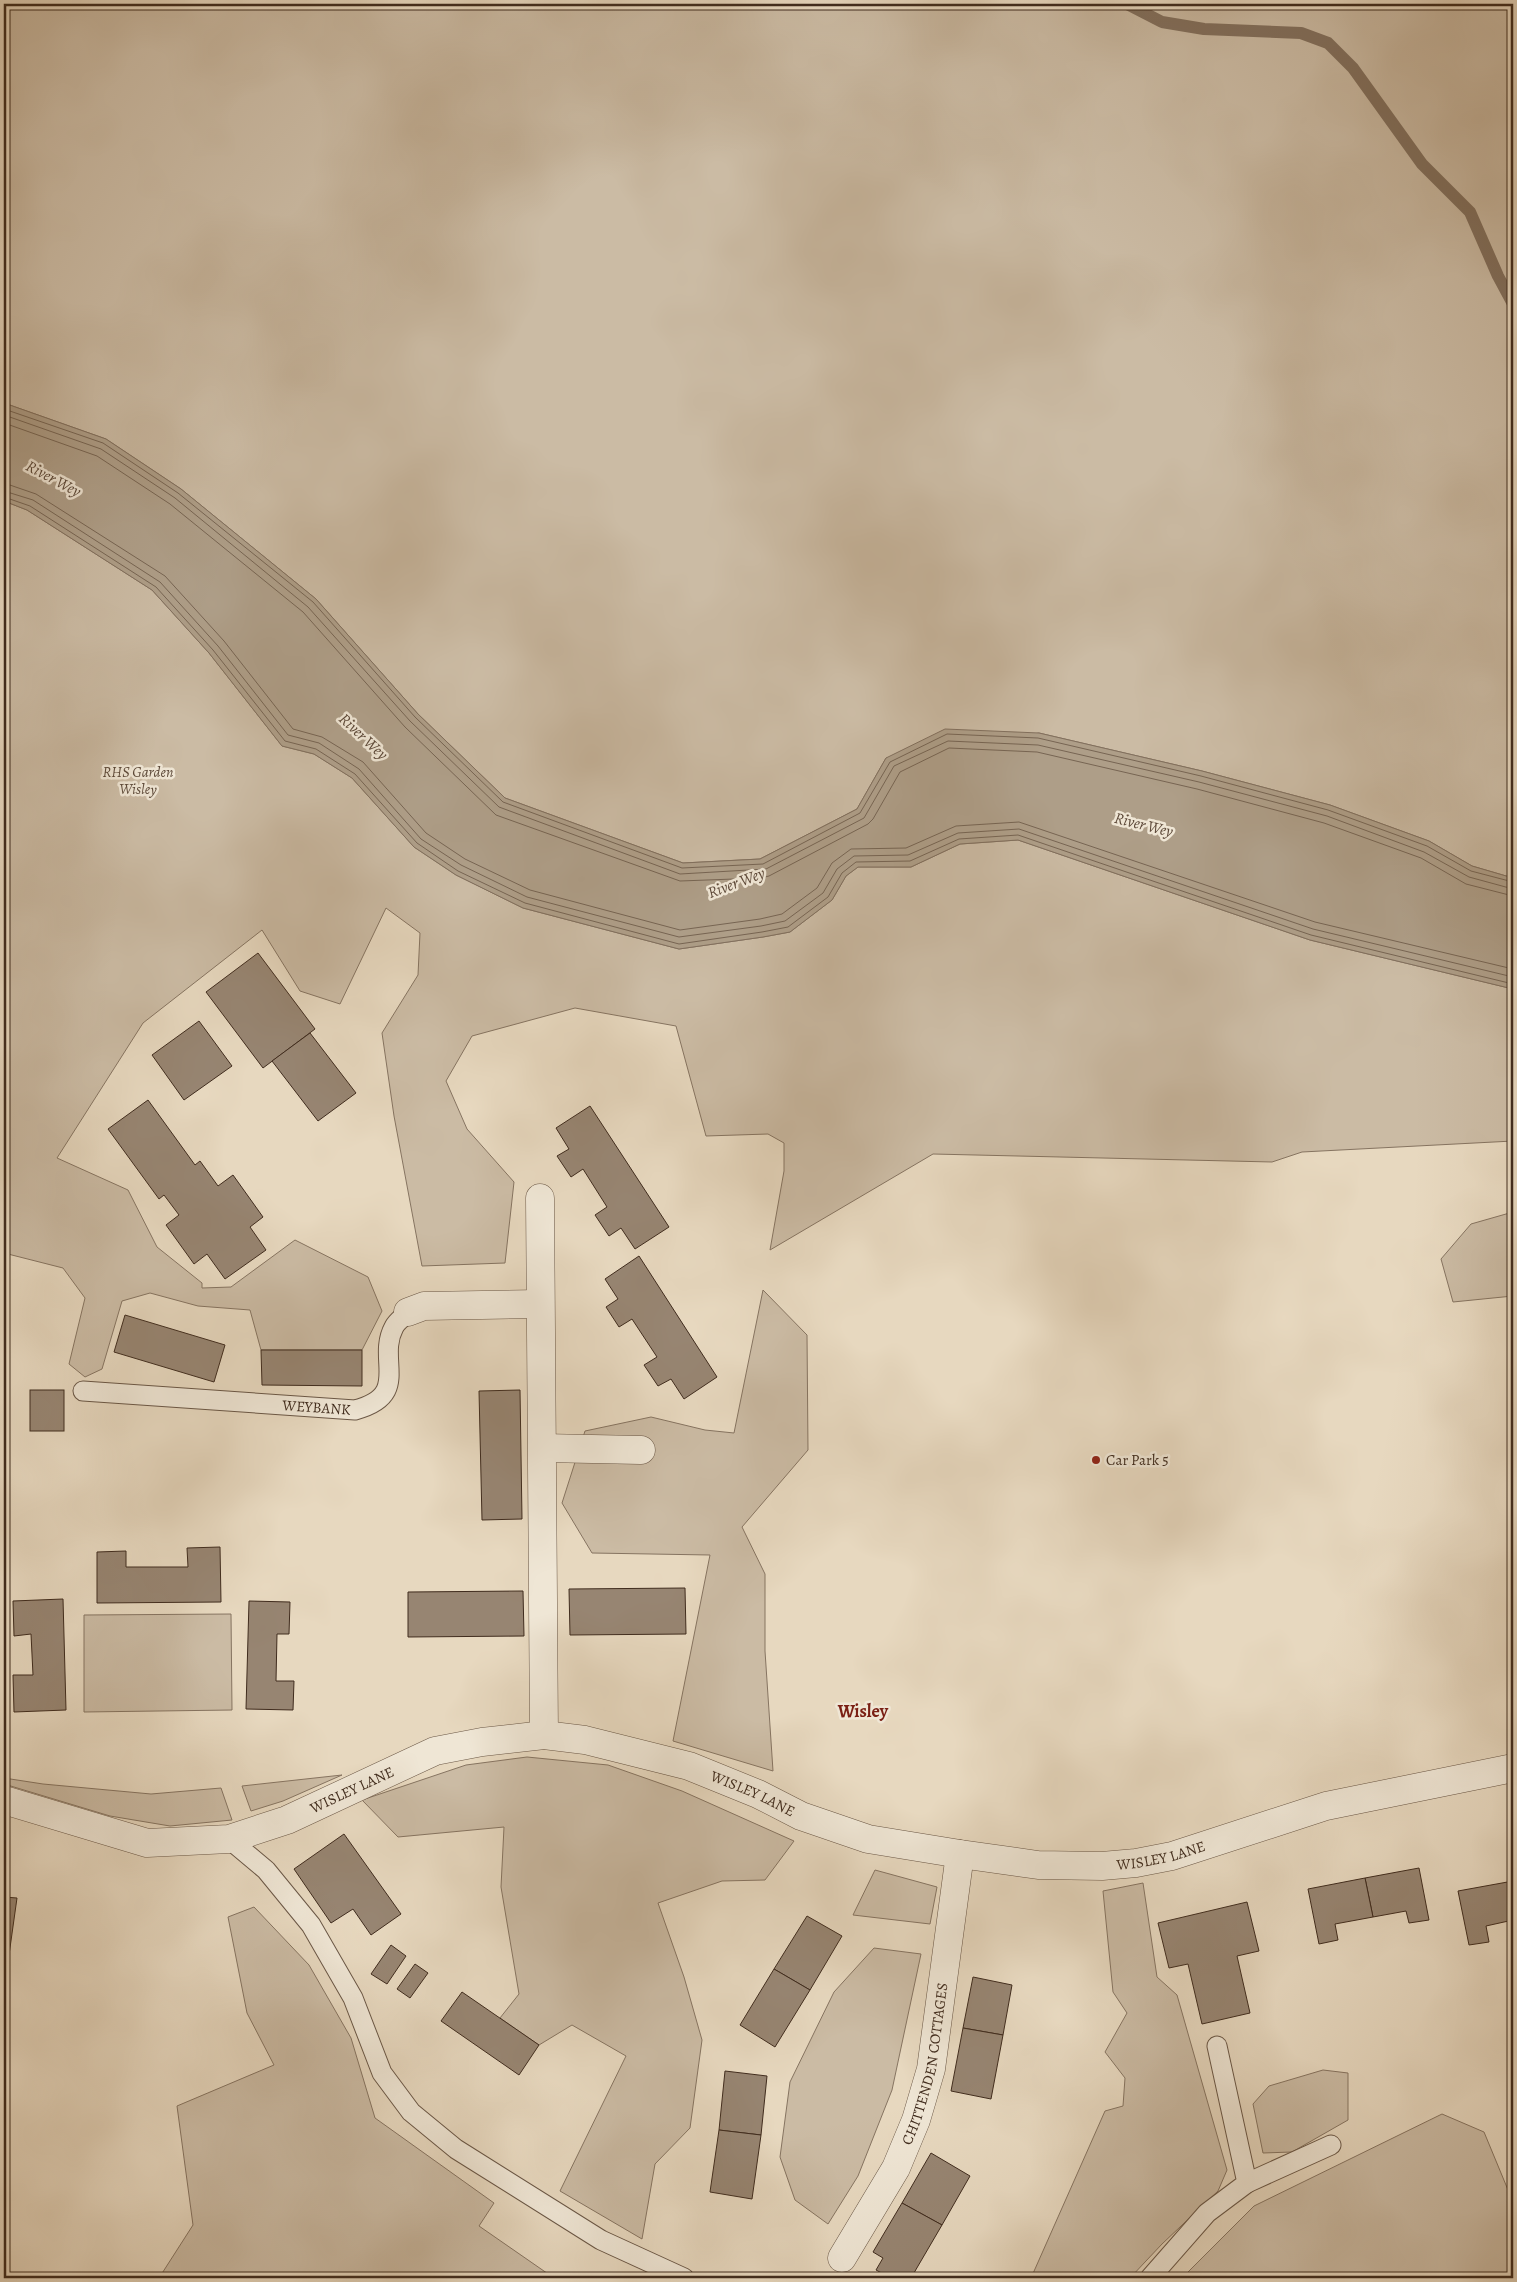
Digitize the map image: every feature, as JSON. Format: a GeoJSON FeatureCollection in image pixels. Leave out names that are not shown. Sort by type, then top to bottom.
{"type":"FeatureCollection","features":[{"type":"Feature","properties":{"kind":"street"},"geometry":{"type":"LineString","coordinates":[[540,1198],[539,1304],[543,1448],[544,1735]]}},
{"type":"Feature","properties":{"kind":"street","name":"WEYBANK"},"geometry":{"type":"LineString","coordinates":[[408,1312],[424,1306],[539,1304]]}},
{"type":"Feature","properties":{"kind":"street"},"geometry":{"type":"LineString","coordinates":[[543,1448],[641,1450]]}},
{"type":"Feature","properties":{"kind":"street","name":"WISLEY LANE"},"geometry":{"type":"LineString","coordinates":[[4,1800],[147,1843],[229,1839],[287,1820],[436,1751],[482,1742],[544,1735],[585,1740],[689,1766],[758,1794],[801,1816],[868,1838],[1038,1865],[1102,1866],[1136,1863],[1172,1856],[1326,1806],[1513,1768]]}},
{"type":"Feature","properties":{"kind":"street","name":"CHITTENDEN COTTAGES"},"geometry":{"type":"LineString","coordinates":[[842,2258],[896,2168],[918,2111],[931,2068],[960,1854]]}},
{"type":"Feature","properties":{"kind":"lane","name":"WEYBANK"},"geometry":{"type":"LineString","coordinates":[[83,1391],[355,1410],[367,1407],[378,1401],[386,1390],[390,1378],[389,1344],[394,1326],[408,1312]]}},
{"type":"Feature","properties":{"kind":"lane"},"geometry":{"type":"LineString","coordinates":[[229,1839],[266,1870],[311,1925],[353,1998],[382,2073],[411,2112],[456,2150],[601,2240],[684,2278]]}},
{"type":"Feature","properties":{"kind":"lane"},"geometry":{"type":"LineString","coordinates":[[1217,2046],[1247,2183]]}},
{"type":"Feature","properties":{"kind":"lane"},"geometry":{"type":"LineString","coordinates":[[1150,2278],[1207,2213],[1247,2183],[1331,2145]]}},
{"type":"Feature","properties":{"kind":"green space"},"geometry":{"type":"Polygon","coordinates":[[[4,4],[1513,4],[1513,878],[1472,866],[1429,841],[1330,805],[1202,771],[1039,733],[886,758],[857,809],[760,859],[683,863],[505,798],[418,714],[316,599],[181,489],[106,439],[4,403],[4,4]]]}},
{"type":"Feature","properties":{"kind":"green space","name":"RHS Garden Wisley"},"geometry":{"type":"Polygon","coordinates":[[[4,501],[27,510],[152,590],[209,653],[282,746],[314,754],[352,778],[414,847],[456,875],[523,908],[679,949],[790,932],[832,900],[846,876],[858,867],[911,867],[960,844],[1018,840],[1310,940],[1513,989],[1513,1141],[1302,1152],[1272,1162],[933,1154],[770,1250],[784,1171],[784,1143],[768,1134],[706,1136],[676,1026],[575,1008],[472,1036],[446,1081],[467,1129],[514,1182],[505,1263],[422,1266],[394,1116],[382,1033],[418,975],[420,933],[386,908],[340,1004],[300,991],[262,930],[143,1023],[57,1158],[128,1190],[157,1247],[202,1283],[202,1288],[231,1287],[295,1240],[368,1277],[382,1311],[362,1350],[261,1350],[250,1310],[198,1306],[150,1293],[122,1301],[102,1369],[85,1377],[69,1364],[85,1298],[63,1268],[4,1253],[4,501]]]}},
{"type":"Feature","properties":{"kind":"green space"},"geometry":{"type":"Polygon","coordinates":[[[1513,1212],[1513,1296],[1453,1302],[1441,1259],[1471,1224],[1513,1212]]]}},
{"type":"Feature","properties":{"kind":"green space"},"geometry":{"type":"Polygon","coordinates":[[[763,1290],[807,1335],[808,1450],[742,1527],[765,1574],[765,1651],[773,1771],[673,1741],[710,1555],[592,1553],[562,1503],[585,1431],[651,1417],[705,1430],[734,1433],[763,1290]]]}},
{"type":"Feature","properties":{"kind":"green space"},"geometry":{"type":"Polygon","coordinates":[[[231,1614],[232,1710],[84,1712],[84,1615],[231,1614]]]}},
{"type":"Feature","properties":{"kind":"green space"},"geometry":{"type":"Polygon","coordinates":[[[527,1757],[608,1765],[682,1791],[794,1841],[765,1880],[722,1881],[658,1903],[684,1977],[702,2040],[690,2128],[655,2164],[642,2239],[560,2191],[626,2056],[572,2025],[539,2045],[500,2018],[519,1994],[501,1887],[504,1827],[398,1837],[362,1800],[466,1765],[527,1757]]]}},
{"type":"Feature","properties":{"kind":"green space"},"geometry":{"type":"Polygon","coordinates":[[[342,1775],[283,1801],[251,1811],[242,1786],[342,1775]]]}},
{"type":"Feature","properties":{"kind":"green space"},"geometry":{"type":"Polygon","coordinates":[[[4,1778],[43,1784],[151,1794],[221,1788],[232,1820],[170,1826],[110,1816],[4,1784],[4,1778]]]}},
{"type":"Feature","properties":{"kind":"green space"},"geometry":{"type":"Polygon","coordinates":[[[875,1870],[937,1887],[930,1924],[853,1915],[875,1870]]]}},
{"type":"Feature","properties":{"kind":"green space"},"geometry":{"type":"Polygon","coordinates":[[[1143,1883],[1157,1977],[1177,1995],[1227,2170],[1218,2191],[1162,2244],[1130,2278],[1031,2278],[1105,2111],[1123,2106],[1125,2078],[1105,2052],[1127,2013],[1113,1992],[1103,1891],[1143,1883]]]}},
{"type":"Feature","properties":{"kind":"green space"},"geometry":{"type":"Polygon","coordinates":[[[254,1907],[309,1965],[351,2038],[375,2118],[494,2203],[479,2226],[554,2278],[159,2278],[193,2225],[177,2106],[274,2065],[247,2013],[228,1917],[254,1907]]]}},
{"type":"Feature","properties":{"kind":"green space"},"geometry":{"type":"Polygon","coordinates":[[[874,1948],[921,1954],[892,2090],[858,2176],[828,2224],[795,2200],[780,2157],[790,2082],[834,1992],[874,1948]]]}},
{"type":"Feature","properties":{"kind":"green space"},"geometry":{"type":"Polygon","coordinates":[[[1323,2070],[1348,2073],[1348,2120],[1292,2152],[1263,2153],[1253,2104],[1269,2086],[1323,2070]]]}},
{"type":"Feature","properties":{"kind":"green space"},"geometry":{"type":"Polygon","coordinates":[[[1442,2114],[1484,2132],[1513,2202],[1513,2278],[1182,2278],[1254,2206],[1442,2114]]]}},
{"type":"Feature","properties":{"kind":"water","name":"River Wey"},"geometry":{"type":"Polygon","coordinates":[[[4,403],[106,439],[181,489],[316,599],[418,714],[505,798],[683,863],[760,859],[857,809],[886,758],[945,729],[1039,733],[1202,771],[1330,805],[1429,841],[1472,866],[1513,878],[1513,989],[1310,940],[1018,840],[960,844],[911,867],[858,867],[846,876],[832,900],[790,932],[679,949],[523,908],[456,875],[414,847],[352,778],[314,754],[282,746],[209,653],[152,590],[27,510],[4,501],[4,403]]]}},
{"type":"Feature","properties":{"kind":"building"},"geometry":{"type":"Polygon","coordinates":[[[258,953],[315,1029],[263,1068],[206,992],[258,953]]]}},
{"type":"Feature","properties":{"kind":"building"},"geometry":{"type":"Polygon","coordinates":[[[199,1021],[232,1066],[184,1100],[152,1055],[199,1021]]]}},
{"type":"Feature","properties":{"kind":"building"},"geometry":{"type":"Polygon","coordinates":[[[310,1033],[356,1093],[318,1121],[272,1061],[310,1033]]]}},
{"type":"Feature","properties":{"kind":"building"},"geometry":{"type":"Polygon","coordinates":[[[148,1100],[195,1165],[200,1161],[218,1186],[233,1175],[263,1217],[250,1227],[266,1250],[225,1279],[207,1254],[194,1264],[166,1225],[179,1215],[164,1195],[159,1199],[108,1129],[148,1100]]]}},
{"type":"Feature","properties":{"kind":"building"},"geometry":{"type":"Polygon","coordinates":[[[590,1106],[669,1227],[635,1249],[621,1228],[609,1236],[595,1215],[607,1207],[583,1169],[571,1177],[557,1156],[569,1149],[556,1128],[590,1106]]]}},
{"type":"Feature","properties":{"kind":"building"},"geometry":{"type":"Polygon","coordinates":[[[639,1256],[717,1377],[684,1399],[671,1379],[658,1386],[644,1365],[657,1357],[632,1319],[619,1327],[606,1307],[618,1299],[605,1279],[639,1256]]]}},
{"type":"Feature","properties":{"kind":"building"},"geometry":{"type":"Polygon","coordinates":[[[125,1315],[225,1345],[214,1382],[114,1352],[125,1315]]]}},
{"type":"Feature","properties":{"kind":"building"},"geometry":{"type":"Polygon","coordinates":[[[261,1350],[362,1350],[362,1386],[262,1385],[261,1350]]]}},
{"type":"Feature","properties":{"kind":"building"},"geometry":{"type":"Polygon","coordinates":[[[30,1390],[64,1390],[64,1431],[30,1431],[30,1390]]]}},
{"type":"Feature","properties":{"kind":"building"},"geometry":{"type":"Polygon","coordinates":[[[520,1390],[522,1519],[482,1520],[479,1391],[520,1390]]]}},
{"type":"Feature","properties":{"kind":"building"},"geometry":{"type":"Polygon","coordinates":[[[220,1547],[221,1602],[97,1603],[97,1552],[126,1551],[126,1567],[188,1567],[187,1548],[220,1547]]]}},
{"type":"Feature","properties":{"kind":"building"},"geometry":{"type":"Polygon","coordinates":[[[685,1588],[686,1634],[570,1635],[569,1589],[685,1588]]]}},
{"type":"Feature","properties":{"kind":"building"},"geometry":{"type":"Polygon","coordinates":[[[523,1591],[524,1636],[408,1637],[408,1592],[523,1591]]]}},
{"type":"Feature","properties":{"kind":"building"},"geometry":{"type":"Polygon","coordinates":[[[63,1599],[66,1710],[14,1712],[13,1675],[33,1675],[31,1634],[14,1636],[13,1601],[63,1599]]]}},
{"type":"Feature","properties":{"kind":"building"},"geometry":{"type":"Polygon","coordinates":[[[249,1601],[290,1602],[289,1634],[277,1634],[276,1681],[294,1681],[293,1710],[246,1709],[249,1601]]]}},
{"type":"Feature","properties":{"kind":"building"},"geometry":{"type":"Polygon","coordinates":[[[344,1834],[401,1914],[371,1935],[353,1909],[331,1923],[294,1869],[344,1834]]]}},
{"type":"Feature","properties":{"kind":"building"},"geometry":{"type":"Polygon","coordinates":[[[1419,1868],[1429,1920],[1409,1923],[1406,1911],[1373,1917],[1365,1878],[1419,1868]]]}},
{"type":"Feature","properties":{"kind":"building"},"geometry":{"type":"Polygon","coordinates":[[[1365,1878],[1373,1917],[1335,1924],[1338,1940],[1319,1944],[1308,1889],[1365,1878]]]}},
{"type":"Feature","properties":{"kind":"building"},"geometry":{"type":"Polygon","coordinates":[[[1513,1881],[1513,1920],[1486,1926],[1489,1942],[1469,1945],[1458,1891],[1513,1881]]]}},
{"type":"Feature","properties":{"kind":"building"},"geometry":{"type":"Polygon","coordinates":[[[4,1897],[17,1898],[8,1962],[4,1961],[4,1897]]]}},
{"type":"Feature","properties":{"kind":"building"},"geometry":{"type":"Polygon","coordinates":[[[1247,1902],[1259,1951],[1237,1956],[1250,2013],[1202,2024],[1188,1964],[1169,1968],[1158,1923],[1247,1902]]]}},
{"type":"Feature","properties":{"kind":"building"},"geometry":{"type":"Polygon","coordinates":[[[807,1916],[842,1936],[810,1990],[774,1969],[807,1916]]]}},
{"type":"Feature","properties":{"kind":"building"},"geometry":{"type":"Polygon","coordinates":[[[391,1945],[406,1956],[387,1984],[371,1974],[391,1945]]]}},
{"type":"Feature","properties":{"kind":"building"},"geometry":{"type":"Polygon","coordinates":[[[415,1964],[428,1973],[410,1998],[397,1989],[415,1964]]]}},
{"type":"Feature","properties":{"kind":"building"},"geometry":{"type":"Polygon","coordinates":[[[774,1969],[810,1990],[775,2047],[740,2025],[774,1969]]]}},
{"type":"Feature","properties":{"kind":"building"},"geometry":{"type":"Polygon","coordinates":[[[973,1977],[1012,1985],[1003,2035],[963,2028],[973,1977]]]}},
{"type":"Feature","properties":{"kind":"building"},"geometry":{"type":"Polygon","coordinates":[[[462,1992],[539,2045],[519,2075],[441,2021],[462,1992]]]}},
{"type":"Feature","properties":{"kind":"building"},"geometry":{"type":"Polygon","coordinates":[[[963,2028],[1003,2035],[991,2099],[951,2091],[963,2028]]]}},
{"type":"Feature","properties":{"kind":"building"},"geometry":{"type":"Polygon","coordinates":[[[725,2071],[767,2076],[761,2135],[719,2130],[725,2071]]]}},
{"type":"Feature","properties":{"kind":"building"},"geometry":{"type":"Polygon","coordinates":[[[719,2130],[761,2135],[752,2199],[710,2192],[719,2130]]]}},
{"type":"Feature","properties":{"kind":"building"},"geometry":{"type":"Polygon","coordinates":[[[931,2153],[970,2176],[942,2225],[902,2203],[931,2153]]]}},
{"type":"Feature","properties":{"kind":"building"},"geometry":{"type":"Polygon","coordinates":[[[902,2203],[942,2225],[911,2278],[891,2278],[876,2270],[883,2258],[873,2252],[902,2203]]]}},
{"type":"Feature","properties":{"kind":"waterway"},"geometry":{"type":"LineString","coordinates":[[1127,4],[1162,22],[1204,29],[1301,33],[1328,43],[1353,68],[1422,164],[1470,212],[1498,276],[1513,304]]}},
{"type":"Feature","properties":{"kind":"place","name":"Car Park 5"},"geometry":{"type":"Point","coordinates":[1096,1460]}},
{"type":"Feature","properties":{"kind":"district","name":"Wisley"},"geometry":{"type":"Point","coordinates":[863,1711]}}]}
